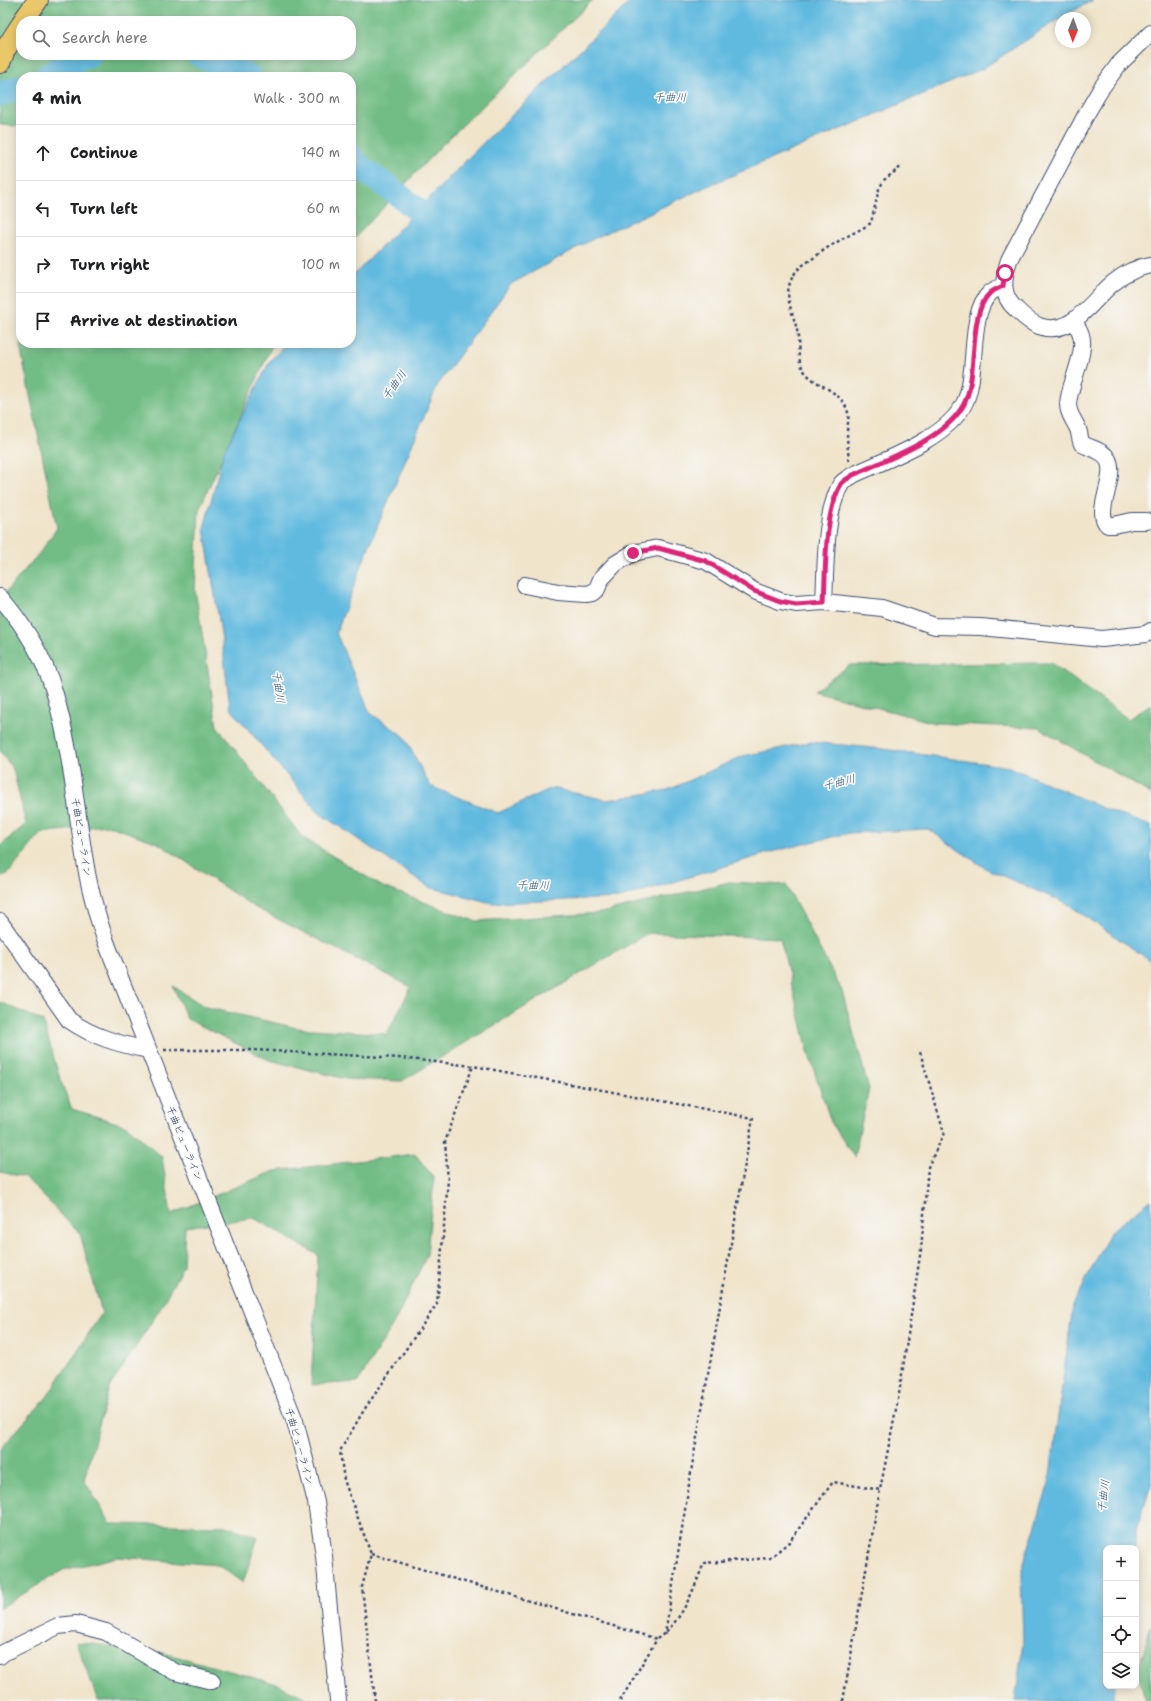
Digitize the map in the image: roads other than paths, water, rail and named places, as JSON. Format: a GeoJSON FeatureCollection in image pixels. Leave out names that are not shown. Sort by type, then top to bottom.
{"type":"FeatureCollection","features":[{"type":"Feature","properties":{"kind":"main road"},"geometry":{"type":"LineString","coordinates":[[27,16],[38,0]]}},
{"type":"Feature","properties":{"kind":"main road"},"geometry":{"type":"LineString","coordinates":[[0,63],[5,50],[16,33]]}},
{"type":"Feature","properties":{"kind":"street"},"geometry":{"type":"LineString","coordinates":[[23,16],[24,0]]}},
{"type":"Feature","properties":{"kind":"street"},"geometry":{"type":"LineString","coordinates":[[1151,33],[1119,64],[1102,87],[1009,260],[1003,286],[1008,302],[1015,309],[1040,327],[1064,326],[1074,321],[1113,283],[1127,273],[1151,264]]}},
{"type":"Feature","properties":{"kind":"street"},"geometry":{"type":"LineString","coordinates":[[824,602],[829,522],[836,495],[842,483],[853,475],[939,432],[953,419],[964,404],[970,386],[977,322],[981,306],[990,293],[1003,286]]}},
{"type":"Feature","properties":{"kind":"street"},"geometry":{"type":"LineString","coordinates":[[1074,321],[1082,336],[1081,350],[1068,405],[1070,416],[1078,428],[1078,436],[1082,444],[1102,453],[1106,457],[1109,465],[1110,471],[1108,493],[1102,512],[1102,517],[1108,525],[1150,520]]}},
{"type":"Feature","properties":{"kind":"street"},"geometry":{"type":"LineString","coordinates":[[525,585],[558,592],[592,593],[597,589],[601,579],[615,564],[633,553],[658,548],[706,561],[754,591],[780,601],[796,604],[824,602],[882,608],[934,626],[981,627],[1102,639],[1146,634],[1151,631]]}},
{"type":"Feature","properties":{"kind":"street","name":"千曲ビューライン"},"geometry":{"type":"LineString","coordinates":[[0,597],[37,649],[54,690],[67,744],[89,882],[98,918],[148,1050],[295,1421],[316,1502],[324,1556],[338,1701]]}},
{"type":"Feature","properties":{"kind":"street"},"geometry":{"type":"LineString","coordinates":[[0,922],[69,1020],[85,1031],[106,1039],[120,1044],[148,1050]]}},
{"type":"Feature","properties":{"kind":"street"},"geometry":{"type":"LineString","coordinates":[[0,1656],[2,1653],[58,1626],[76,1624],[106,1632],[175,1672],[212,1681]]}},
{"type":"Feature","properties":{"kind":"water","name":"千曲川"},"geometry":{"type":"Polygon","coordinates":[[[632,0],[1093,0],[1071,12],[1055,12],[1055,21],[982,69],[710,185],[595,238],[511,284],[437,386],[370,544],[336,633],[370,713],[404,736],[430,786],[498,813],[552,788],[607,800],[668,790],[743,756],[811,742],[883,749],[1010,767],[1105,809],[1151,826],[1151,961],[1069,905],[985,868],[928,829],[849,833],[775,851],[620,898],[492,903],[429,887],[319,813],[230,708],[221,633],[204,528],[224,451],[270,361],[282,348],[356,348],[356,273],[485,141],[632,0]]]}},
{"type":"Feature","properties":{"kind":"water","name":"千曲川"},"geometry":{"type":"Polygon","coordinates":[[[1151,1200],[1151,1485],[1135,1532],[1135,1545],[1103,1545],[1103,1689],[1114,1689],[1112,1701],[1015,1701],[1023,1642],[1021,1572],[1049,1483],[1073,1305],[1111,1231],[1151,1200]]]}},
{"type":"Feature","properties":{"kind":"waterway"},"geometry":{"type":"LineString","coordinates":[[54,72],[77,60]]}},
{"type":"Feature","properties":{"kind":"waterway"},"geometry":{"type":"LineString","coordinates":[[210,60],[238,72]]}},
{"type":"Feature","properties":{"kind":"waterway"},"geometry":{"type":"LineString","coordinates":[[0,94],[16,89]]}},
{"type":"Feature","properties":{"kind":"waterway"},"geometry":{"type":"LineString","coordinates":[[356,163],[443,231]]}}]}
